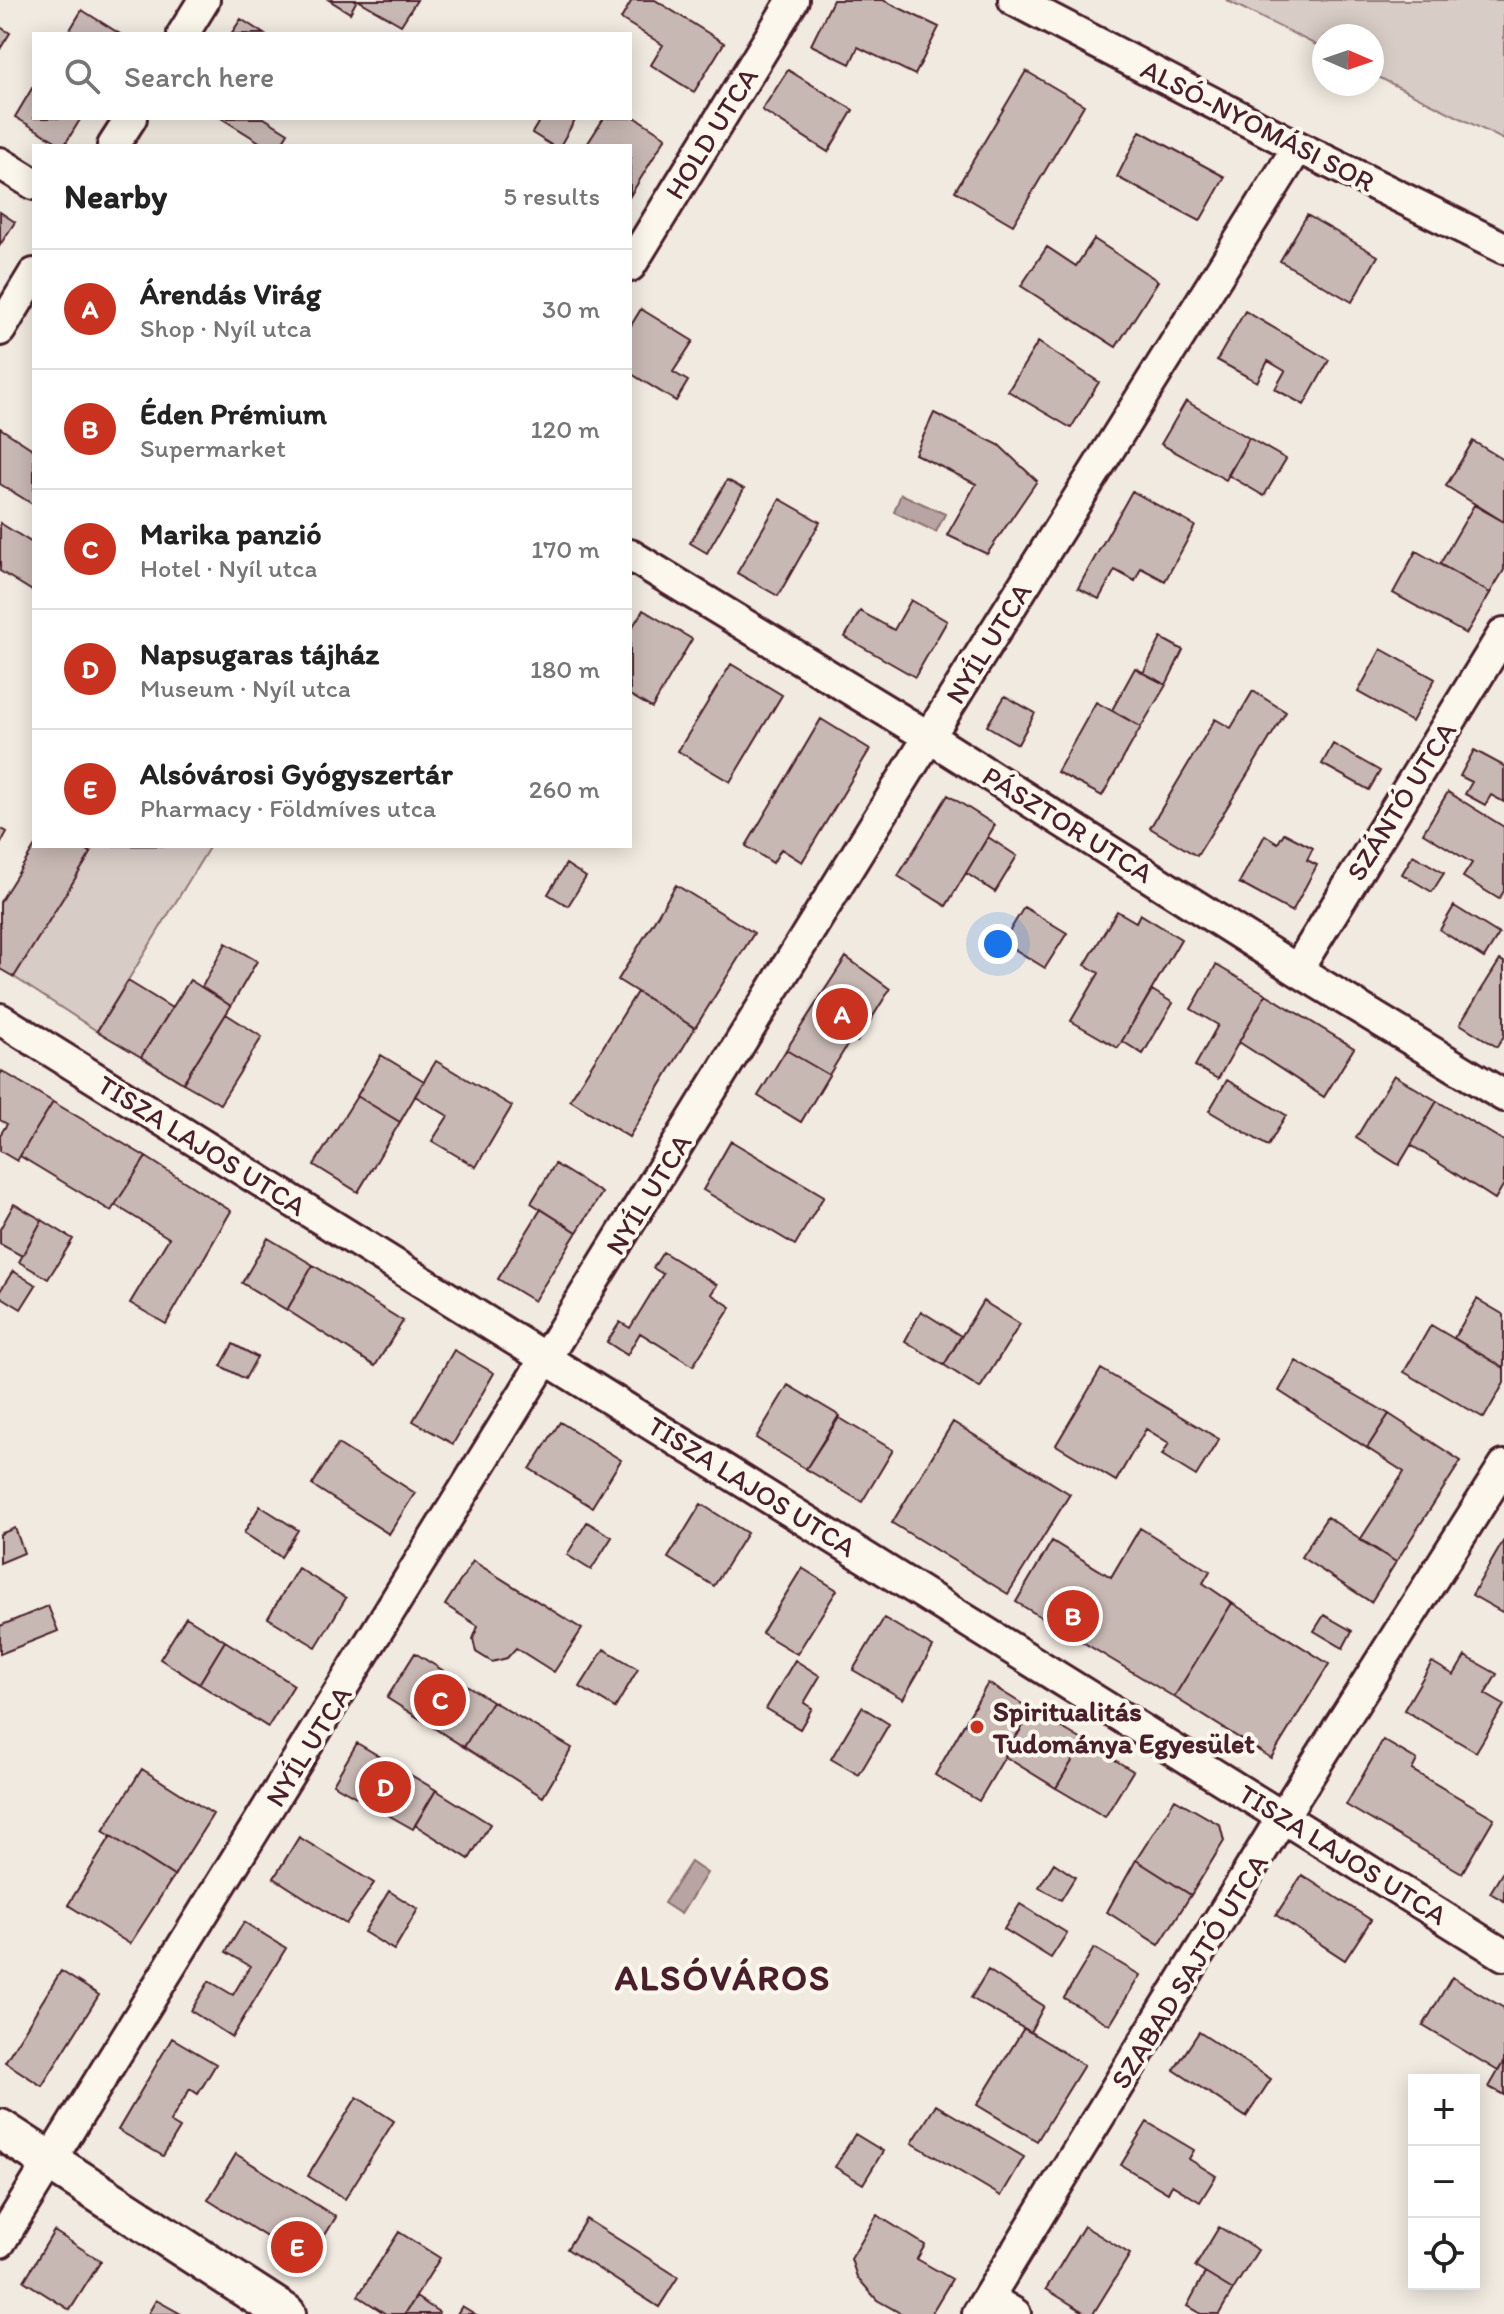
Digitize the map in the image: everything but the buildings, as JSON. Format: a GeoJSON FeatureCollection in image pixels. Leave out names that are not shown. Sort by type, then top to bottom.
{"type":"FeatureCollection","features":[{"type":"Feature","properties":{"kind":"street"},"geometry":{"type":"LineString","coordinates":[[184,32],[204,0]]}},
{"type":"Feature","properties":{"kind":"street","name":"HOLD UTCA"},"geometry":{"type":"LineString","coordinates":[[632,263],[793,0]]}},
{"type":"Feature","properties":{"kind":"street","name":"ALSÓ-NYOMÁSI SOR"},"geometry":{"type":"LineString","coordinates":[[1014,0],[1298,147],[1504,248]]}},
{"type":"Feature","properties":{"kind":"street"},"geometry":{"type":"LineString","coordinates":[[114,144],[130,120]]}},
{"type":"Feature","properties":{"kind":"street","name":"NYÍL UTCA"},"geometry":{"type":"LineString","coordinates":[[0,2242],[929,737],[1298,147]]}},
{"type":"Feature","properties":{"kind":"street"},"geometry":{"type":"LineString","coordinates":[[0,163],[32,183]]}},
{"type":"Feature","properties":{"kind":"street"},"geometry":{"type":"LineString","coordinates":[[0,330],[32,277]]}},
{"type":"Feature","properties":{"kind":"street","name":"PÁSZTOR UTCA"},"geometry":{"type":"LineString","coordinates":[[632,556],[929,737],[1297,970],[1504,1096]]}},
{"type":"Feature","properties":{"kind":"street","name":"SZÁNTÓ UTCA"},"geometry":{"type":"LineString","coordinates":[[1297,970],[1504,633]]}},
{"type":"Feature","properties":{"kind":"street","name":"TISZA LAJOS UTCA"},"geometry":{"type":"LineString","coordinates":[[0,1019],[1504,1955]]}},
{"type":"Feature","properties":{"kind":"street","name":"SZABAD SAJTÓ UTCA"},"geometry":{"type":"LineString","coordinates":[[983,2306],[1283,1816],[1504,1466]]}},
{"type":"Feature","properties":{"kind":"street"},"geometry":{"type":"LineString","coordinates":[[0,2129],[286,2314]]}},
{"type":"Feature","properties":{"kind":"street"},"geometry":{"type":"LineString","coordinates":[[983,2306],[1015,2314]]}},
{"type":"Feature","properties":{"kind":"shaded area"},"geometry":{"type":"Polygon","coordinates":[[[1226,0],[1504,0],[1504,140],[1384,80],[1384,24],[1312,24],[1312,43],[1226,0]]]}},
{"type":"Feature","properties":{"kind":"shaded area"},"geometry":{"type":"Polygon","coordinates":[[[901,494],[945,514],[936,532],[894,512],[901,494]]]}},
{"type":"Feature","properties":{"kind":"shaded area"},"geometry":{"type":"Polygon","coordinates":[[[94,848],[209,848],[97,1031],[14,977],[94,848]]]}},
{"type":"Feature","properties":{"kind":"shaded area"},"geometry":{"type":"Polygon","coordinates":[[[691,1862],[707,1873],[681,1914],[664,1903],[691,1862]]]}},
{"type":"Feature","properties":{"kind":"place","name":"Árendás Virág"},"geometry":{"type":"Point","coordinates":[842,1014]}},
{"type":"Feature","properties":{"kind":"place","name":"Éden Prémium"},"geometry":{"type":"Point","coordinates":[1073,1616]}},
{"type":"Feature","properties":{"kind":"place","name":"Marika panzió"},"geometry":{"type":"Point","coordinates":[440,1700]}},
{"type":"Feature","properties":{"kind":"place","name":"Spiritualitás Tudománya Egyesület"},"geometry":{"type":"Point","coordinates":[977,1727]}},
{"type":"Feature","properties":{"kind":"place","name":"Napsugaras tájház"},"geometry":{"type":"Point","coordinates":[385,1787]}},
{"type":"Feature","properties":{"kind":"place","name":"Alsóvárosi Gyógyszertár"},"geometry":{"type":"Point","coordinates":[297,2247]}},
{"type":"Feature","properties":{"kind":"district","name":"ALSÓVÁROS"},"geometry":{"type":"Point","coordinates":[723,1977]}}]}
